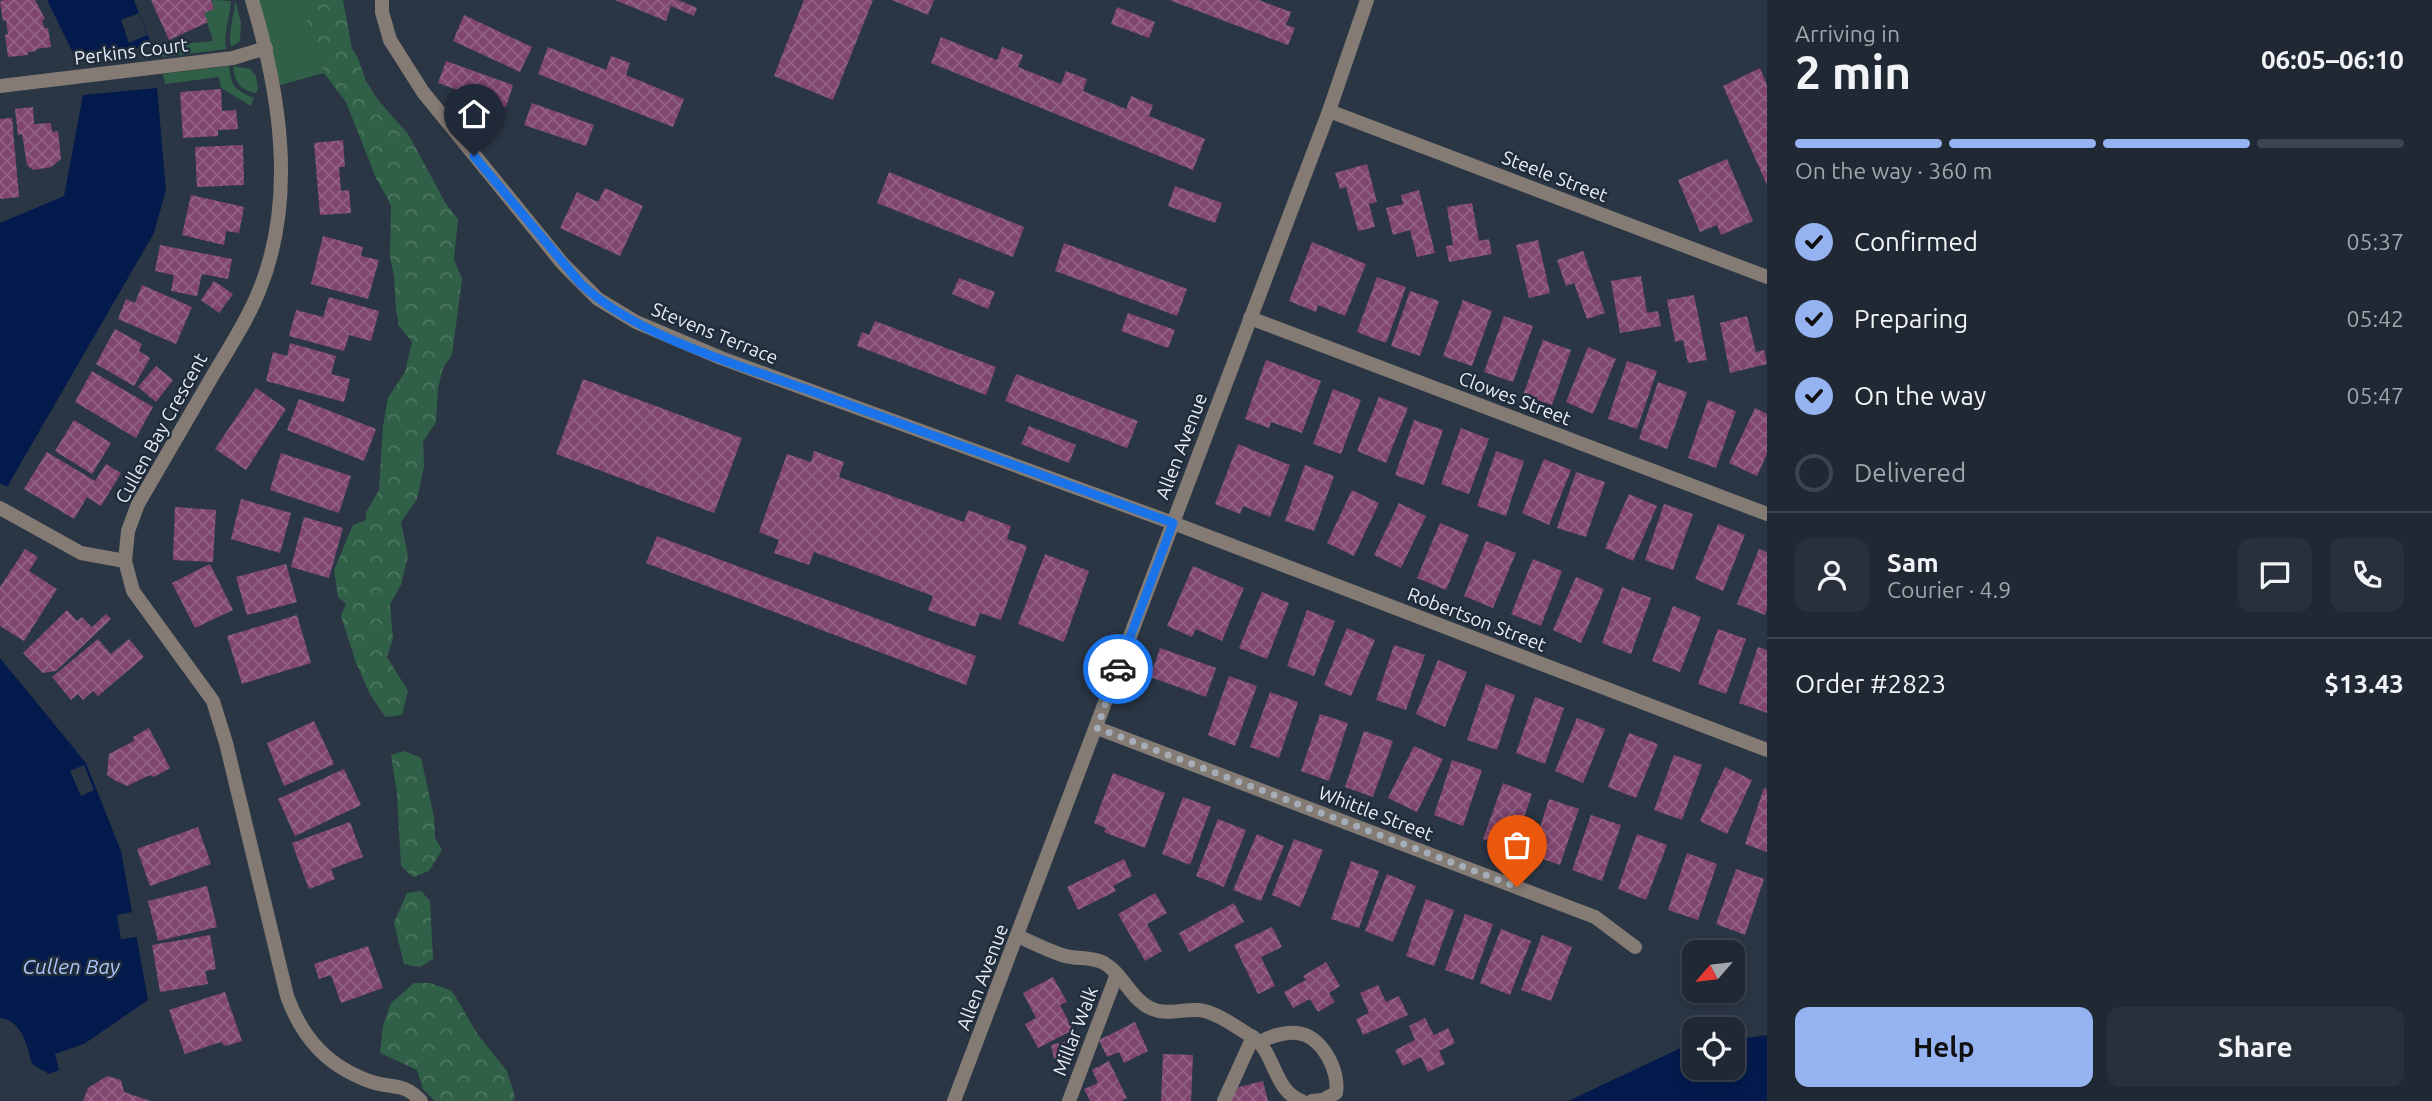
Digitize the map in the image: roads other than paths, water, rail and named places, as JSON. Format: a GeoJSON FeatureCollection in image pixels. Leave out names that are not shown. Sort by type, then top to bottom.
{"type":"FeatureCollection","features":[{"type":"Feature","properties":{"kind":"street","name":"Cullen Bay Crescent"},"geometry":{"type":"LineString","coordinates":[[252,0],[266,48],[275,99],[281,178],[279,220],[265,275],[247,316],[138,504],[128,531],[125,561],[133,591],[215,706],[287,996],[295,1018],[309,1040],[331,1060],[357,1076],[404,1087],[421,1101]]}},
{"type":"Feature","properties":{"kind":"street","name":"Stevens Terrace"},"geometry":{"type":"LineString","coordinates":[[382,0],[382,12],[390,40],[423,92],[563,264],[597,299],[646,327],[721,358],[1173,523]]}},
{"type":"Feature","properties":{"kind":"street","name":"Allen Avenue"},"geometry":{"type":"LineString","coordinates":[[954,1101],[1329,111],[1367,0]]}},
{"type":"Feature","properties":{"kind":"street","name":"Perkins Court"},"geometry":{"type":"LineString","coordinates":[[0,86],[233,58],[266,48]]}},
{"type":"Feature","properties":{"kind":"street","name":"Steele Street"},"geometry":{"type":"LineString","coordinates":[[1329,111],[1767,277]]}},
{"type":"Feature","properties":{"kind":"street","name":"Clowes Street"},"geometry":{"type":"LineString","coordinates":[[1250,318],[1767,514]]}},
{"type":"Feature","properties":{"kind":"street"},"geometry":{"type":"LineString","coordinates":[[0,508],[81,553],[125,561]]}},
{"type":"Feature","properties":{"kind":"street","name":"Robertson Street"},"geometry":{"type":"LineString","coordinates":[[1173,523],[1767,750]]}},
{"type":"Feature","properties":{"kind":"street","name":"Whittle Street"},"geometry":{"type":"LineString","coordinates":[[1097,728],[1595,917],[1635,947]]}},
{"type":"Feature","properties":{"kind":"street"},"geometry":{"type":"LineString","coordinates":[[1018,936],[1064,956],[1094,959],[1107,965],[1139,1000],[1149,1007],[1172,1013],[1206,1011],[1256,1040],[1279,1081],[1294,1098],[1302,1101]]}},
{"type":"Feature","properties":{"kind":"street","name":"Millar Walk"},"geometry":{"type":"LineString","coordinates":[[1069,1101],[1117,974]]}},
{"type":"Feature","properties":{"kind":"street"},"geometry":{"type":"LineString","coordinates":[[1224,1101],[1256,1040],[1297,1033],[1319,1045],[1333,1065],[1338,1082],[1336,1093],[1323,1100],[1312,1101]]}},
{"type":"Feature","properties":{"kind":"water"},"geometry":{"type":"Polygon","coordinates":[[[47,0],[134,0],[152,46],[74,55],[47,0]]]}},
{"type":"Feature","properties":{"kind":"water"},"geometry":{"type":"Polygon","coordinates":[[[157,88],[166,190],[154,233],[7,487],[0,483],[0,223],[64,196],[83,95],[157,88]]]}},
{"type":"Feature","properties":{"kind":"water","name":"Cullen Bay"},"geometry":{"type":"Polygon","coordinates":[[[0,658],[86,763],[121,851],[148,1000],[84,1044],[55,1054],[59,1070],[49,1074],[32,1064],[19,1029],[8,1020],[0,1018],[0,658]]]}},
{"type":"Feature","properties":{"kind":"water"},"geometry":{"type":"Polygon","coordinates":[[[1767,1035],[1767,1101],[1568,1101],[1682,1047],[1682,1080],[1745,1080],[1745,1038],[1767,1035]]]}}]}
